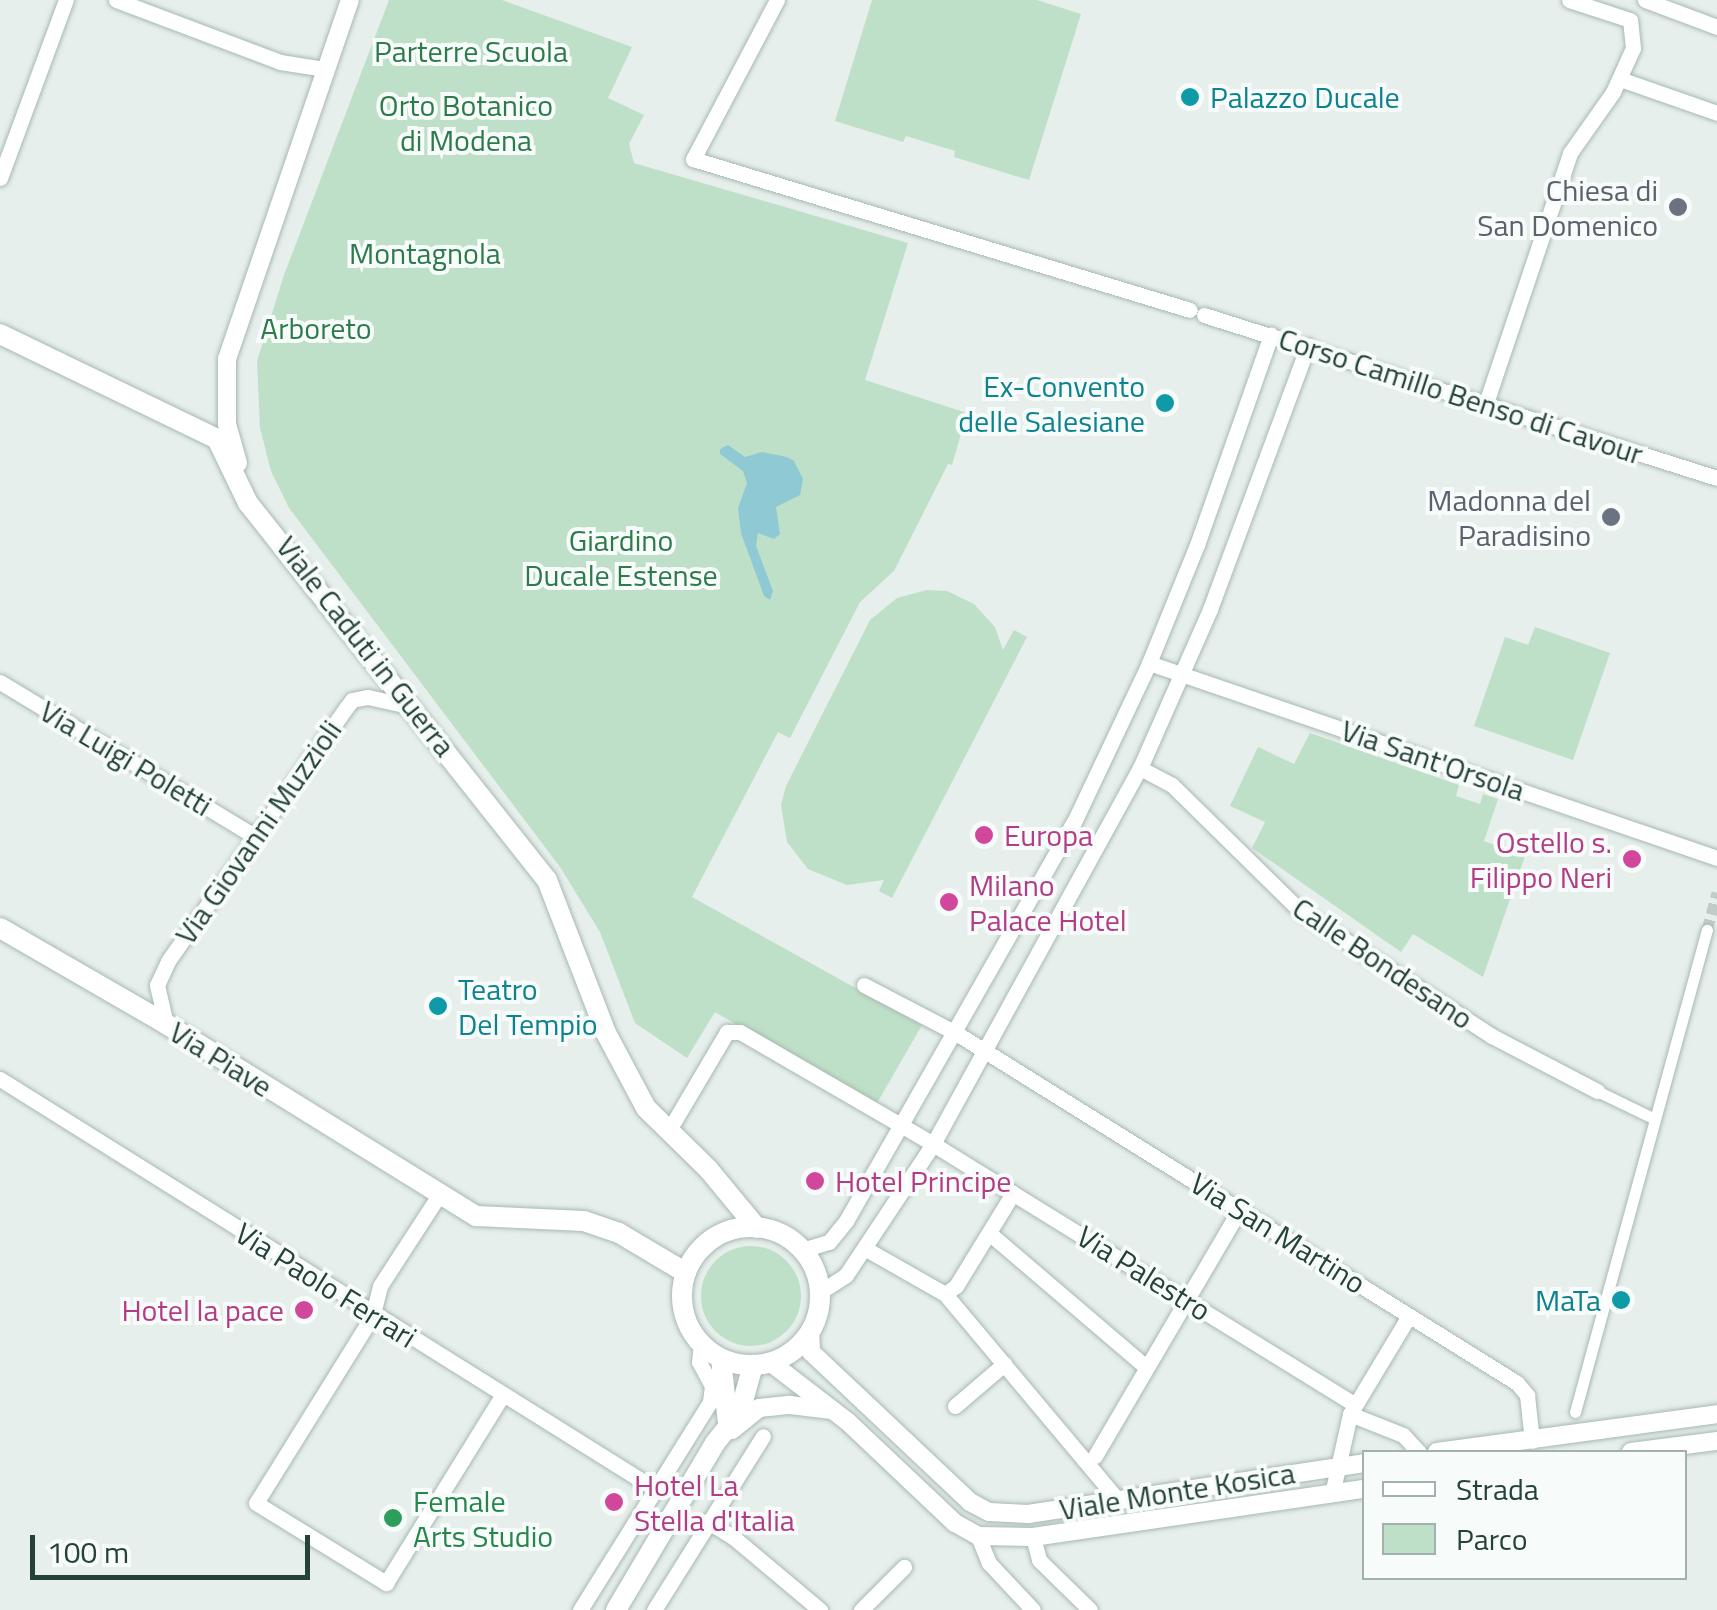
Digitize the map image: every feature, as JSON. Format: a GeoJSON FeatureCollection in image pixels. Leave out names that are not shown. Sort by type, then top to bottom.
{"type":"FeatureCollection","features":[{"type":"Feature","properties":{"kind":"main road"},"geometry":{"type":"LineString","coordinates":[[0,334],[217,439],[248,503],[279,538]]}},
{"type":"Feature","properties":{"kind":"main road","name":"Viale Caduti in Guerra"},"geometry":{"type":"LineString","coordinates":[[279,538],[547,880],[626,1076],[646,1108],[757,1228]]}},
{"type":"Feature","properties":{"kind":"main road","name":"Via Piave"},"geometry":{"type":"LineString","coordinates":[[1,932],[166,1024],[476,1216],[495,1220],[584,1221],[619,1233],[686,1273]]}},
{"type":"Feature","properties":{"kind":"main road"},"geometry":{"type":"LineString","coordinates":[[757,1228],[784,1236],[802,1250],[814,1268],[820,1292],[810,1332],[791,1352],[762,1364],[722,1359],[701,1343],[682,1306],[686,1273],[698,1253],[716,1237],[757,1228]]}},
{"type":"Feature","properties":{"kind":"main road"},"geometry":{"type":"LineString","coordinates":[[722,1359],[728,1422]]}},
{"type":"Feature","properties":{"kind":"main road"},"geometry":{"type":"LineString","coordinates":[[616,1610],[748,1394],[762,1364]]}},
{"type":"Feature","properties":{"kind":"street"},"geometry":{"type":"LineString","coordinates":[[0,178],[66,0]]}},
{"type":"Feature","properties":{"kind":"street"},"geometry":{"type":"LineString","coordinates":[[116,0],[280,62],[325,70]]}},
{"type":"Feature","properties":{"kind":"street","name":"Viale Caduti in Guerra"},"geometry":{"type":"LineString","coordinates":[[279,538],[230,445],[225,374],[350,0]]}},
{"type":"Feature","properties":{"kind":"street","name":"Corso Camillo Benso di Cavour"},"geometry":{"type":"LineString","coordinates":[[777,0],[693,159],[1308,346],[1717,478]]}},
{"type":"Feature","properties":{"kind":"street"},"geometry":{"type":"LineString","coordinates":[[1486,403],[1570,153],[1620,80],[1633,48],[1630,20],[1569,0]]}},
{"type":"Feature","properties":{"kind":"street"},"geometry":{"type":"LineString","coordinates":[[1644,1],[1717,27]]}},
{"type":"Feature","properties":{"kind":"street"},"geometry":{"type":"LineString","coordinates":[[1620,80],[1717,113]]}},
{"type":"Feature","properties":{"kind":"street"},"geometry":{"type":"LineString","coordinates":[[802,1250],[829,1242],[838,1234],[1074,822],[1149,663],[1197,545],[1272,335]]}},
{"type":"Feature","properties":{"kind":"street"},"geometry":{"type":"LineString","coordinates":[[820,1292],[846,1275],[866,1249],[933,1144],[1140,768],[1182,675],[1308,346]]}},
{"type":"Feature","properties":{"kind":"street","name":"Via Sant'Orsola"},"geometry":{"type":"LineString","coordinates":[[1149,663],[1717,858]]}},
{"type":"Feature","properties":{"kind":"street","name":"Via Luigi Poletti"},"geometry":{"type":"LineString","coordinates":[[0,682],[253,835]]}},
{"type":"Feature","properties":{"kind":"street","name":"Via Giovanni Muzzioli"},"geometry":{"type":"LineString","coordinates":[[166,1024],[157,985],[162,973],[253,835],[352,700],[377,697],[412,707]]}},
{"type":"Feature","properties":{"kind":"street","name":"Calle Bondesano"},"geometry":{"type":"LineString","coordinates":[[1140,768],[1172,785],[1300,912],[1477,1027],[1655,1119]]}},
{"type":"Feature","properties":{"kind":"street"},"geometry":{"type":"LineString","coordinates":[[1575,1412],[1706,930]]}},
{"type":"Feature","properties":{"kind":"street","name":"Via San Martino"},"geometry":{"type":"LineString","coordinates":[[864,984],[956,1033],[1524,1389],[1532,1440]]}},
{"type":"Feature","properties":{"kind":"street","name":"Via Palestro"},"geometry":{"type":"LineString","coordinates":[[669,1130],[727,1032],[734,1030],[903,1126],[1185,1298],[1352,1409],[1403,1435],[1417,1450]]}},
{"type":"Feature","properties":{"kind":"street","name":"Via Paolo Ferrari"},"geometry":{"type":"LineString","coordinates":[[0,1078],[372,1315],[655,1488]]}},
{"type":"Feature","properties":{"kind":"street"},"geometry":{"type":"LineString","coordinates":[[945,1294],[956,1286],[1013,1193]]}},
{"type":"Feature","properties":{"kind":"street"},"geometry":{"type":"LineString","coordinates":[[439,1195],[380,1286],[372,1315],[256,1503],[386,1584],[503,1394]]}},
{"type":"Feature","properties":{"kind":"street"},"geometry":{"type":"LineString","coordinates":[[1095,1456],[1240,1208]]}},
{"type":"Feature","properties":{"kind":"street"},"geometry":{"type":"LineString","coordinates":[[988,1232],[1146,1367]]}},
{"type":"Feature","properties":{"kind":"street"},"geometry":{"type":"LineString","coordinates":[[866,1249],[945,1294],[1118,1500]]}},
{"type":"Feature","properties":{"kind":"street"},"geometry":{"type":"LineString","coordinates":[[1332,1494],[1352,1409],[1409,1316]]}},
{"type":"Feature","properties":{"kind":"street","name":"Viale Monte Kosica"},"geometry":{"type":"LineString","coordinates":[[810,1332],[810,1352],[970,1502],[989,1512],[1028,1514],[1362,1463]]}},
{"type":"Feature","properties":{"kind":"street"},"geometry":{"type":"LineString","coordinates":[[580,1610],[712,1396],[698,1362],[701,1343]]}},
{"type":"Feature","properties":{"kind":"street"},"geometry":{"type":"LineString","coordinates":[[762,1364],[848,1421],[955,1523],[978,1536],[989,1562],[1033,1610]]}},
{"type":"Feature","properties":{"kind":"street"},"geometry":{"type":"LineString","coordinates":[[955,1406],[1004,1364]]}},
{"type":"Feature","properties":{"kind":"street"},"geometry":{"type":"LineString","coordinates":[[715,1443],[760,1408],[790,1405],[828,1410]]}},
{"type":"Feature","properties":{"kind":"street"},"geometry":{"type":"LineString","coordinates":[[1453,1450],[1717,1414]]}},
{"type":"Feature","properties":{"kind":"street"},"geometry":{"type":"LineString","coordinates":[[654,1610],[706,1521],[763,1436]]}},
{"type":"Feature","properties":{"kind":"street"},"geometry":{"type":"LineString","coordinates":[[1645,1450],[1717,1440]]}},
{"type":"Feature","properties":{"kind":"street","name":"Viale Monte Kosica"},"geometry":{"type":"LineString","coordinates":[[978,1536],[1033,1536],[1362,1489]]}},
{"type":"Feature","properties":{"kind":"street"},"geometry":{"type":"LineString","coordinates":[[706,1521],[734,1536],[820,1610]]}},
{"type":"Feature","properties":{"kind":"street"},"geometry":{"type":"LineString","coordinates":[[1033,1536],[1039,1560],[1090,1610]]}},
{"type":"Feature","properties":{"kind":"street"},"geometry":{"type":"LineString","coordinates":[[862,1610],[904,1567]]}},
{"type":"Feature","properties":{"kind":"green space","name":"Giardino Ducale Estense"},"geometry":{"type":"Polygon","coordinates":[[[389,0],[502,0],[632,47],[608,98],[644,115],[629,144],[634,163],[908,243],[865,380],[967,413],[952,465],[948,464],[894,571],[860,602],[790,738],[778,732],[692,897],[922,1025],[876,1105],[715,1012],[687,1058],[635,1023],[600,932],[560,867],[289,508],[271,471],[260,428],[257,361],[284,275],[389,0]]]}},
{"type":"Feature","properties":{"kind":"green space"},"geometry":{"type":"Polygon","coordinates":[[[872,0],[1037,0],[1081,14],[1029,180],[954,157],[955,151],[906,136],[903,142],[835,121],[872,0]]]}},
{"type":"Feature","properties":{"kind":"green space"},"geometry":{"type":"Polygon","coordinates":[[[927,590],[947,591],[974,604],[995,627],[1003,650],[1014,630],[1027,637],[892,898],[879,891],[884,880],[847,885],[808,869],[787,842],[781,805],[786,786],[870,620],[897,598],[927,590]]]}},
{"type":"Feature","properties":{"kind":"green space"},"geometry":{"type":"Polygon","coordinates":[[[1535,627],[1610,653],[1573,760],[1474,726],[1505,637],[1528,645],[1535,627]]]}},
{"type":"Feature","properties":{"kind":"green space"},"geometry":{"type":"Polygon","coordinates":[[[1310,733],[1459,785],[1456,796],[1480,804],[1483,794],[1498,799],[1484,841],[1525,856],[1483,977],[1413,934],[1401,952],[1252,848],[1265,822],[1230,806],[1258,747],[1294,764],[1310,733]]]}},
{"type":"Feature","properties":{"kind":"green space"},"geometry":{"type":"Polygon","coordinates":[[[751,1246],[770,1250],[787,1260],[797,1277],[801,1296],[797,1315],[787,1332],[770,1342],[751,1346],[732,1342],[715,1332],[705,1315],[701,1296],[705,1277],[715,1260],[732,1250],[751,1246]]]}},
{"type":"Feature","properties":{"kind":"water"},"geometry":{"type":"Polygon","coordinates":[[[728,445],[745,457],[762,452],[787,457],[794,461],[803,479],[800,495],[776,507],[780,534],[774,539],[758,533],[756,546],[773,591],[770,600],[764,596],[741,533],[738,508],[747,483],[743,471],[720,454],[720,449],[728,445]]]}},
{"type":"Feature","properties":{"kind":"tunnel"},"geometry":{"type":"LineString","coordinates":[[1707,930],[1717,892]]}},
{"type":"Feature","properties":{"kind":"place","name":"Palazzo Ducale"},"geometry":{"type":"Point","coordinates":[1190,97]}},
{"type":"Feature","properties":{"kind":"place","name":"Chiesa di San Domenico"},"geometry":{"type":"Point","coordinates":[1678,207]}},
{"type":"Feature","properties":{"kind":"place","name":"Ex-Convento delle Salesiane"},"geometry":{"type":"Point","coordinates":[1165,403]}},
{"type":"Feature","properties":{"kind":"place","name":"Madonna del Paradisino"},"geometry":{"type":"Point","coordinates":[1611,517]}},
{"type":"Feature","properties":{"kind":"place","name":"Europa"},"geometry":{"type":"Point","coordinates":[984,835]}},
{"type":"Feature","properties":{"kind":"place","name":"Ostello s. Filippo Neri"},"geometry":{"type":"Point","coordinates":[1632,859]}},
{"type":"Feature","properties":{"kind":"place","name":"Milano Palace Hotel"},"geometry":{"type":"Point","coordinates":[949,902]}},
{"type":"Feature","properties":{"kind":"place","name":"Teatro Del Tempio"},"geometry":{"type":"Point","coordinates":[438,1006]}},
{"type":"Feature","properties":{"kind":"place","name":"Hotel Principe"},"geometry":{"type":"Point","coordinates":[815,1181]}},
{"type":"Feature","properties":{"kind":"place","name":"MaTa"},"geometry":{"type":"Point","coordinates":[1621,1300]}},
{"type":"Feature","properties":{"kind":"place","name":"Hotel la pace"},"geometry":{"type":"Point","coordinates":[304,1310]}},
{"type":"Feature","properties":{"kind":"place","name":"Hotel La Stella d'Italia"},"geometry":{"type":"Point","coordinates":[614,1502]}},
{"type":"Feature","properties":{"kind":"place","name":"Female Arts Studio"},"geometry":{"type":"Point","coordinates":[393,1518]}},
{"type":"Feature","properties":{"kind":"park label","name":"Parterre Scuola"},"geometry":{"type":"Point","coordinates":[471,51]}},
{"type":"Feature","properties":{"kind":"park label","name":"Orto Botanico di Modena"},"geometry":{"type":"Point","coordinates":[466,122]}},
{"type":"Feature","properties":{"kind":"park label","name":"Montagnola"},"geometry":{"type":"Point","coordinates":[425,253]}},
{"type":"Feature","properties":{"kind":"park label","name":"Arboreto"},"geometry":{"type":"Point","coordinates":[316,328]}}]}
